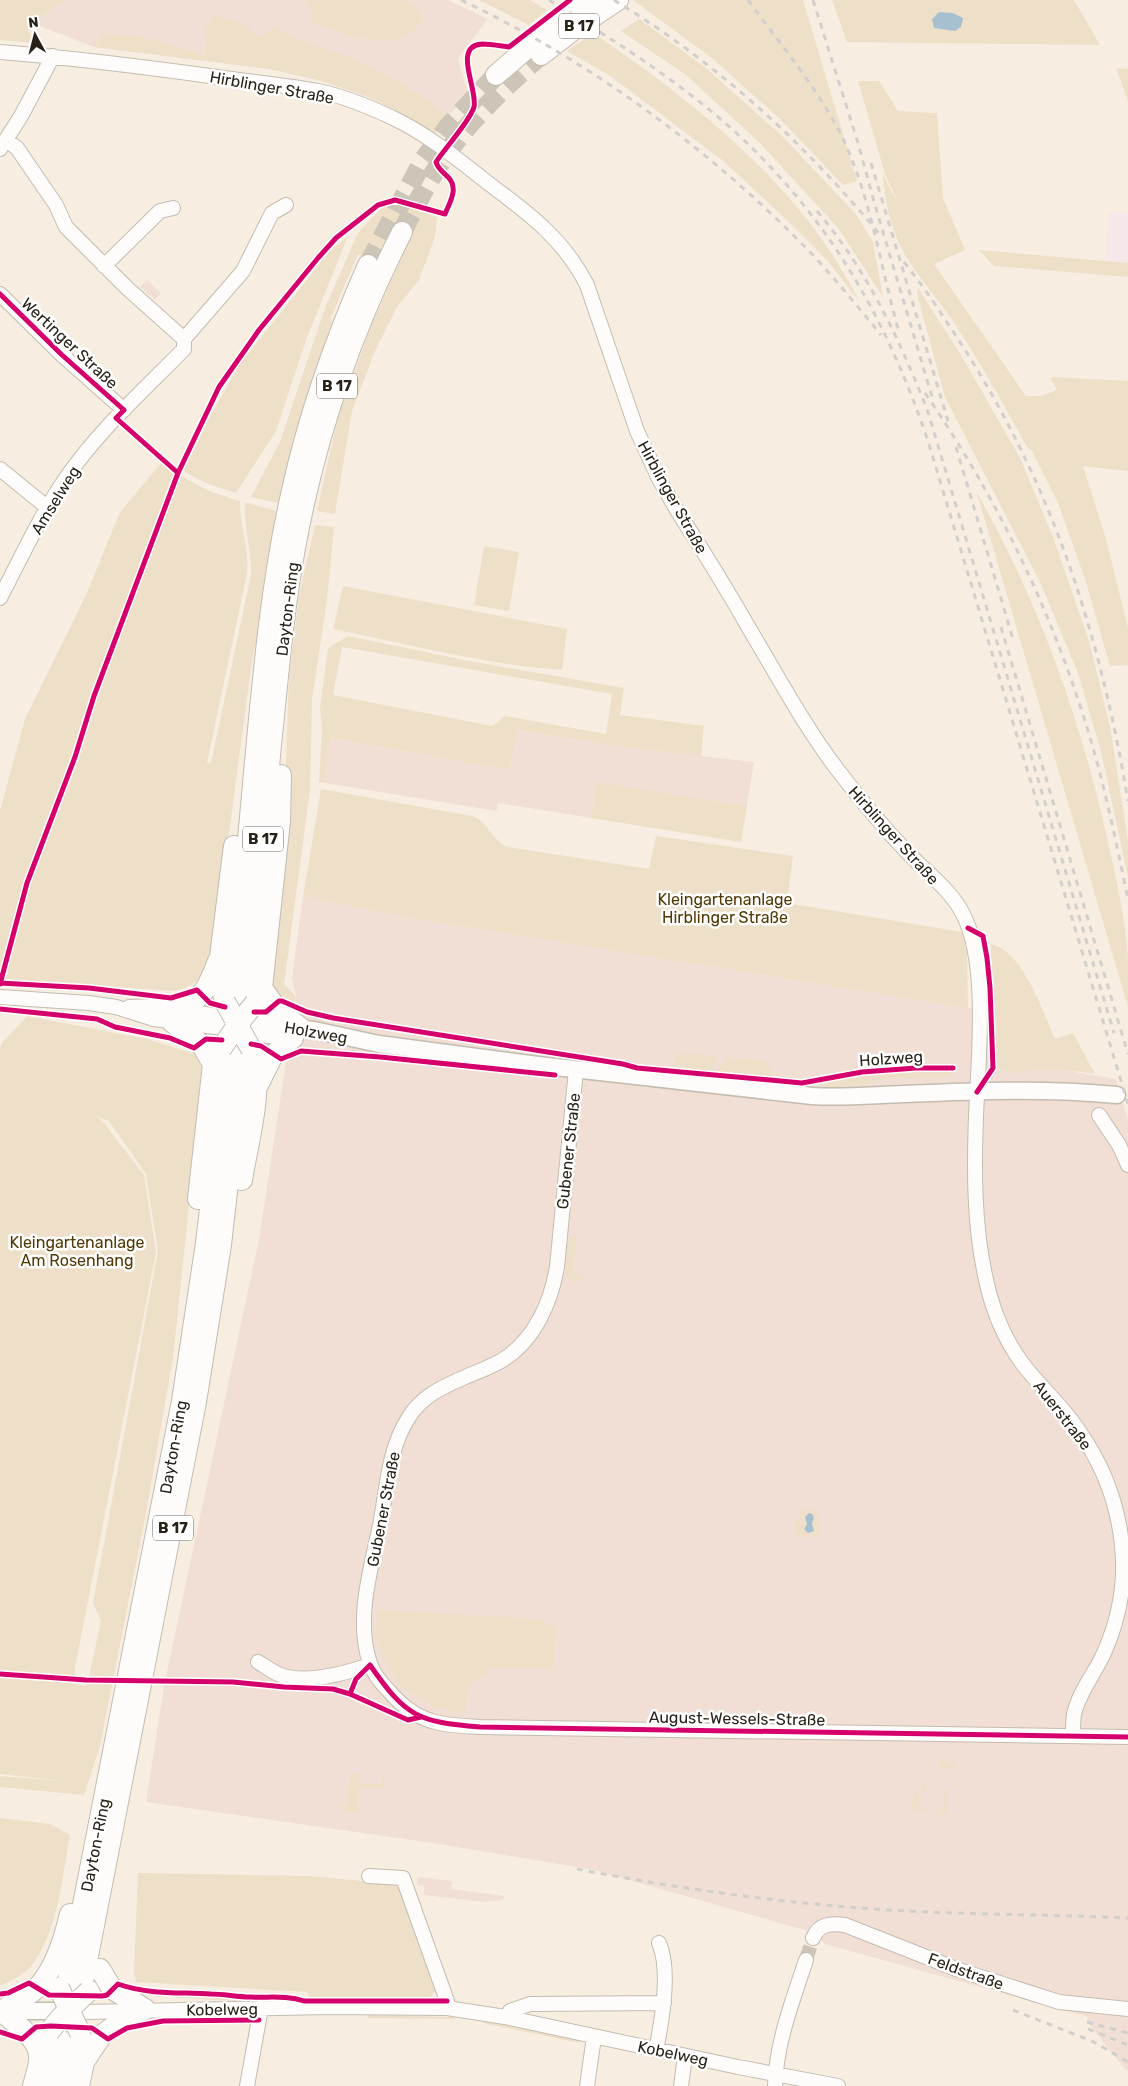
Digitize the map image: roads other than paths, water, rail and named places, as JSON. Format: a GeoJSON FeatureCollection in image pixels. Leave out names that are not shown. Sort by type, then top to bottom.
{"type":"FeatureCollection","features":[{"type":"Feature","properties":{"kind":"highway","name":"B 17"},"geometry":{"type":"LineString","coordinates":[[496,76],[530,45],[590,0]]}},
{"type":"Feature","properties":{"kind":"highway","name":"B 17"},"geometry":{"type":"LineString","coordinates":[[541,55],[572,31],[618,0]]}},
{"type":"Feature","properties":{"kind":"highway","name":"Dayton-Ring"},"geometry":{"type":"LineString","coordinates":[[271,676],[295,548],[324,426],[356,332],[382,271],[402,232]]}},
{"type":"Feature","properties":{"kind":"highway","name":"Dayton-Ring"},"geometry":{"type":"LineString","coordinates":[[74,1990],[112,1798],[189,1443],[203,1317],[231,1171],[238,1025],[271,676],[274,589],[291,495],[310,422],[332,353],[368,265]]}},
{"type":"Feature","properties":{"kind":"highway"},"geometry":{"type":"LineString","coordinates":[[203,1317],[226,1278],[234,1247],[257,1087],[255,1065],[221,985],[220,957],[244,758],[271,676]]}},
{"type":"Feature","properties":{"kind":"highway"},"geometry":{"type":"LineString","coordinates":[[203,1317],[192,1285],[193,1253],[280,821],[281,737],[271,676]]}},
{"type":"Feature","properties":{"kind":"highway"},"geometry":{"type":"LineString","coordinates":[[220,957],[202,995],[175,1016],[201,1044],[238,1025],[277,1009],[297,1033],[270,1059],[257,1087]]}},
{"type":"Feature","properties":{"kind":"highway"},"geometry":{"type":"LineString","coordinates":[[40,2058],[35,2044],[28,2035],[0,2011],[33,1991],[54,1965],[68,1921],[84,1850],[112,1798]]}},
{"type":"Feature","properties":{"kind":"highway"},"geometry":{"type":"LineString","coordinates":[[46,2086],[64,2036],[74,1990],[100,1969],[120,1858],[112,1798]]}},
{"type":"Feature","properties":{"kind":"highway"},"geometry":{"type":"LineString","coordinates":[[54,1965],[74,1990],[70,2011],[61,2017],[64,2036],[61,2086]]}},
{"type":"Feature","properties":{"kind":"highway"},"geometry":{"type":"LineString","coordinates":[[100,1969],[112,1989],[145,2010]]}},
{"type":"Feature","properties":{"kind":"highway"},"geometry":{"type":"LineString","coordinates":[[79,2086],[84,2062],[102,2035],[118,2022],[145,2010]]}},
{"type":"Feature","properties":{"kind":"highway"},"geometry":{"type":"LineString","coordinates":[[64,2036],[84,2062]]}},
{"type":"Feature","properties":{"kind":"highway"},"geometry":{"type":"LineString","coordinates":[[33,2086],[40,2058],[64,2036]]}},
{"type":"Feature","properties":{"kind":"main road","name":"Holzweg"},"geometry":{"type":"LineString","coordinates":[[238,1025],[576,1070],[812,1096],[846,1098],[977,1092]]}},
{"type":"Feature","properties":{"kind":"main road"},"geometry":{"type":"LineString","coordinates":[[977,1092],[1012,1090],[1068,1091],[1117,1095]]}},
{"type":"Feature","properties":{"kind":"main road","name":"Kobelweg"},"geometry":{"type":"LineString","coordinates":[[0,2011],[70,2011]]}},
{"type":"Feature","properties":{"kind":"street","name":"Hirblinger Straße"},"geometry":{"type":"LineString","coordinates":[[0,52],[54,56],[320,91],[362,105],[394,118],[444,149],[536,219],[565,248],[587,285],[636,430],[659,479],[678,512],[798,710],[834,765],[869,810],[950,896],[962,912],[972,938],[978,977],[979,1068],[977,1092]]}},
{"type":"Feature","properties":{"kind":"street"},"geometry":{"type":"LineString","coordinates":[[54,56],[3,144],[16,148],[56,205],[66,227],[104,266],[162,321],[184,339]]}},
{"type":"Feature","properties":{"kind":"street","name":"Amselweg"},"geometry":{"type":"LineString","coordinates":[[0,598],[66,478],[97,439],[184,349],[184,339],[243,271],[272,213],[286,205]]}},
{"type":"Feature","properties":{"kind":"street"},"geometry":{"type":"LineString","coordinates":[[104,266],[160,211],[173,208]]}},
{"type":"Feature","properties":{"kind":"street","name":"Wertinger Straße"},"geometry":{"type":"LineString","coordinates":[[0,294],[62,355],[124,410]]}},
{"type":"Feature","properties":{"kind":"street"},"geometry":{"type":"LineString","coordinates":[[0,469],[48,508]]}},
{"type":"Feature","properties":{"kind":"street","name":"Holzweg"},"geometry":{"type":"LineString","coordinates":[[0,996],[89,1003],[238,1025]]}},
{"type":"Feature","properties":{"kind":"street","name":"Gubener Straße"},"geometry":{"type":"LineString","coordinates":[[370,1665],[366,1646],[364,1606],[394,1447],[398,1437],[414,1409],[430,1394],[497,1363],[520,1346],[542,1316],[554,1287],[576,1070]]}},
{"type":"Feature","properties":{"kind":"street","name":"Auerstraße"},"geometry":{"type":"LineString","coordinates":[[977,1092],[978,1228],[985,1276],[997,1316],[1022,1362],[1067,1415],[1094,1455],[1108,1484],[1120,1527],[1123,1558],[1119,1609],[1104,1655],[1083,1692],[1075,1712],[1073,1735]]}},
{"type":"Feature","properties":{"kind":"street"},"geometry":{"type":"LineString","coordinates":[[1099,1115],[1119,1145],[1128,1165]]}},
{"type":"Feature","properties":{"kind":"street"},"geometry":{"type":"LineString","coordinates":[[258,1662],[279,1675],[294,1677],[337,1675],[370,1665]]}},
{"type":"Feature","properties":{"kind":"street","name":"August-Wessels-Straße"},"geometry":{"type":"LineString","coordinates":[[370,1665],[385,1687],[404,1706],[421,1717],[444,1724],[480,1727],[1128,1737]]}},
{"type":"Feature","properties":{"kind":"street"},"geometry":{"type":"LineString","coordinates":[[369,1876],[404,1878],[448,2001],[447,2008]]}},
{"type":"Feature","properties":{"kind":"street","name":"Feldstraße"},"geometry":{"type":"LineString","coordinates":[[813,1938],[816,1931],[828,1924],[845,1925],[959,1970],[1059,2002],[1128,2009]]}},
{"type":"Feature","properties":{"kind":"street"},"geometry":{"type":"LineString","coordinates":[[656,2050],[664,2004],[664,1954],[659,1943]]}},
{"type":"Feature","properties":{"kind":"street"},"geometry":{"type":"LineString","coordinates":[[775,2080],[790,2012],[806,1960]]}},
{"type":"Feature","properties":{"kind":"street"},"geometry":{"type":"LineString","coordinates":[[508,2018],[510,2011],[530,2004],[664,2004]]}},
{"type":"Feature","properties":{"kind":"street"},"geometry":{"type":"LineString","coordinates":[[248,2086],[261,2008]]}},
{"type":"Feature","properties":{"kind":"street","name":"Kobelweg"},"geometry":{"type":"LineString","coordinates":[[70,2011],[447,2008],[508,2018],[685,2056],[775,2080],[838,2086]]}},
{"type":"Feature","properties":{"kind":"street"},"geometry":{"type":"LineString","coordinates":[[586,2086],[594,2037]]}},
{"type":"Feature","properties":{"kind":"street"},"geometry":{"type":"LineString","coordinates":[[681,2086],[685,2056]]}},
{"type":"Feature","properties":{"kind":"water"},"geometry":{"type":"Polygon","coordinates":[[[939,12],[953,13],[963,18],[961,27],[955,31],[934,28],[932,19],[939,12]]]}},
{"type":"Feature","properties":{"kind":"water"},"geometry":{"type":"Polygon","coordinates":[[[809,1513],[814,1518],[812,1523],[814,1531],[808,1533],[804,1529],[807,1524],[805,1517],[809,1513]]]}},
{"type":"Feature","properties":{"kind":"tunnel"},"geometry":{"type":"LineString","coordinates":[[402,232],[432,176],[459,137],[498,94],[541,55]]}},
{"type":"Feature","properties":{"kind":"tunnel"},"geometry":{"type":"LineString","coordinates":[[368,265],[424,159],[448,127],[496,75]]}},
{"type":"Feature","properties":{"kind":"tunnel"},"geometry":{"type":"LineString","coordinates":[[806,1960],[813,1938]]}},
{"type":"Feature","properties":{"kind":"railway"},"geometry":{"type":"LineString","coordinates":[[461,0],[510,24],[557,51],[603,80],[692,145],[774,216],[812,254],[881,335]]}},
{"type":"Feature","properties":{"kind":"railway"},"geometry":{"type":"LineString","coordinates":[[549,0],[660,72],[713,112],[761,157],[816,221],[861,289],[880,325],[898,362],[928,441],[1128,1104]]}},
{"type":"Feature","properties":{"kind":"railway"},"geometry":{"type":"LineString","coordinates":[[614,0],[689,51],[758,107],[821,168],[881,236]]}},
{"type":"Feature","properties":{"kind":"railway"},"geometry":{"type":"LineString","coordinates":[[748,0],[817,93],[849,152],[865,196],[899,332]]}},
{"type":"Feature","properties":{"kind":"railway"},"geometry":{"type":"LineString","coordinates":[[813,0],[858,143],[933,400]]}},
{"type":"Feature","properties":{"kind":"railway"},"geometry":{"type":"LineString","coordinates":[[871,163],[948,421]]}},
{"type":"Feature","properties":{"kind":"railway"},"geometry":{"type":"LineString","coordinates":[[817,211],[852,257],[881,307],[894,332],[928,412],[1114,1033]]}},
{"type":"Feature","properties":{"kind":"railway"},"geometry":{"type":"LineString","coordinates":[[904,262],[958,339],[991,393],[1020,448],[1046,504],[1068,561],[1087,619],[1117,739],[1128,801]]}},
{"type":"Feature","properties":{"kind":"railway"},"geometry":{"type":"LineString","coordinates":[[925,393],[953,435],[1003,522],[1025,567],[1064,659],[1095,755],[1109,809],[1128,899]]}},
{"type":"Feature","properties":{"kind":"railway"},"geometry":{"type":"LineString","coordinates":[[956,447],[1013,639]]}},
{"type":"Feature","properties":{"kind":"railway"},"geometry":{"type":"LineString","coordinates":[[1001,627],[1128,1054]]}},
{"type":"Feature","properties":{"kind":"railway"},"geometry":{"type":"LineString","coordinates":[[577,1869],[725,1894],[837,1906],[937,1912],[1128,1918]]}},
{"type":"Feature","properties":{"kind":"railway"},"geometry":{"type":"LineString","coordinates":[[1013,2010],[1094,2042],[1128,2062]]}},
{"type":"Feature","properties":{"kind":"railway"},"geometry":{"type":"LineString","coordinates":[[1087,2022],[1128,2033]]}},
{"type":"Feature","properties":{"kind":"railway"},"geometry":{"type":"LineString","coordinates":[[1088,2029],[1128,2045]]}},
{"type":"Feature","properties":{"kind":"park label","name":"Kleingartenanlage Hirblinger Straße"},"geometry":{"type":"Point","coordinates":[725,908]}},
{"type":"Feature","properties":{"kind":"park label","name":"Kleingartenanlage Am Rosenhang"},"geometry":{"type":"Point","coordinates":[77,1251]}}]}
